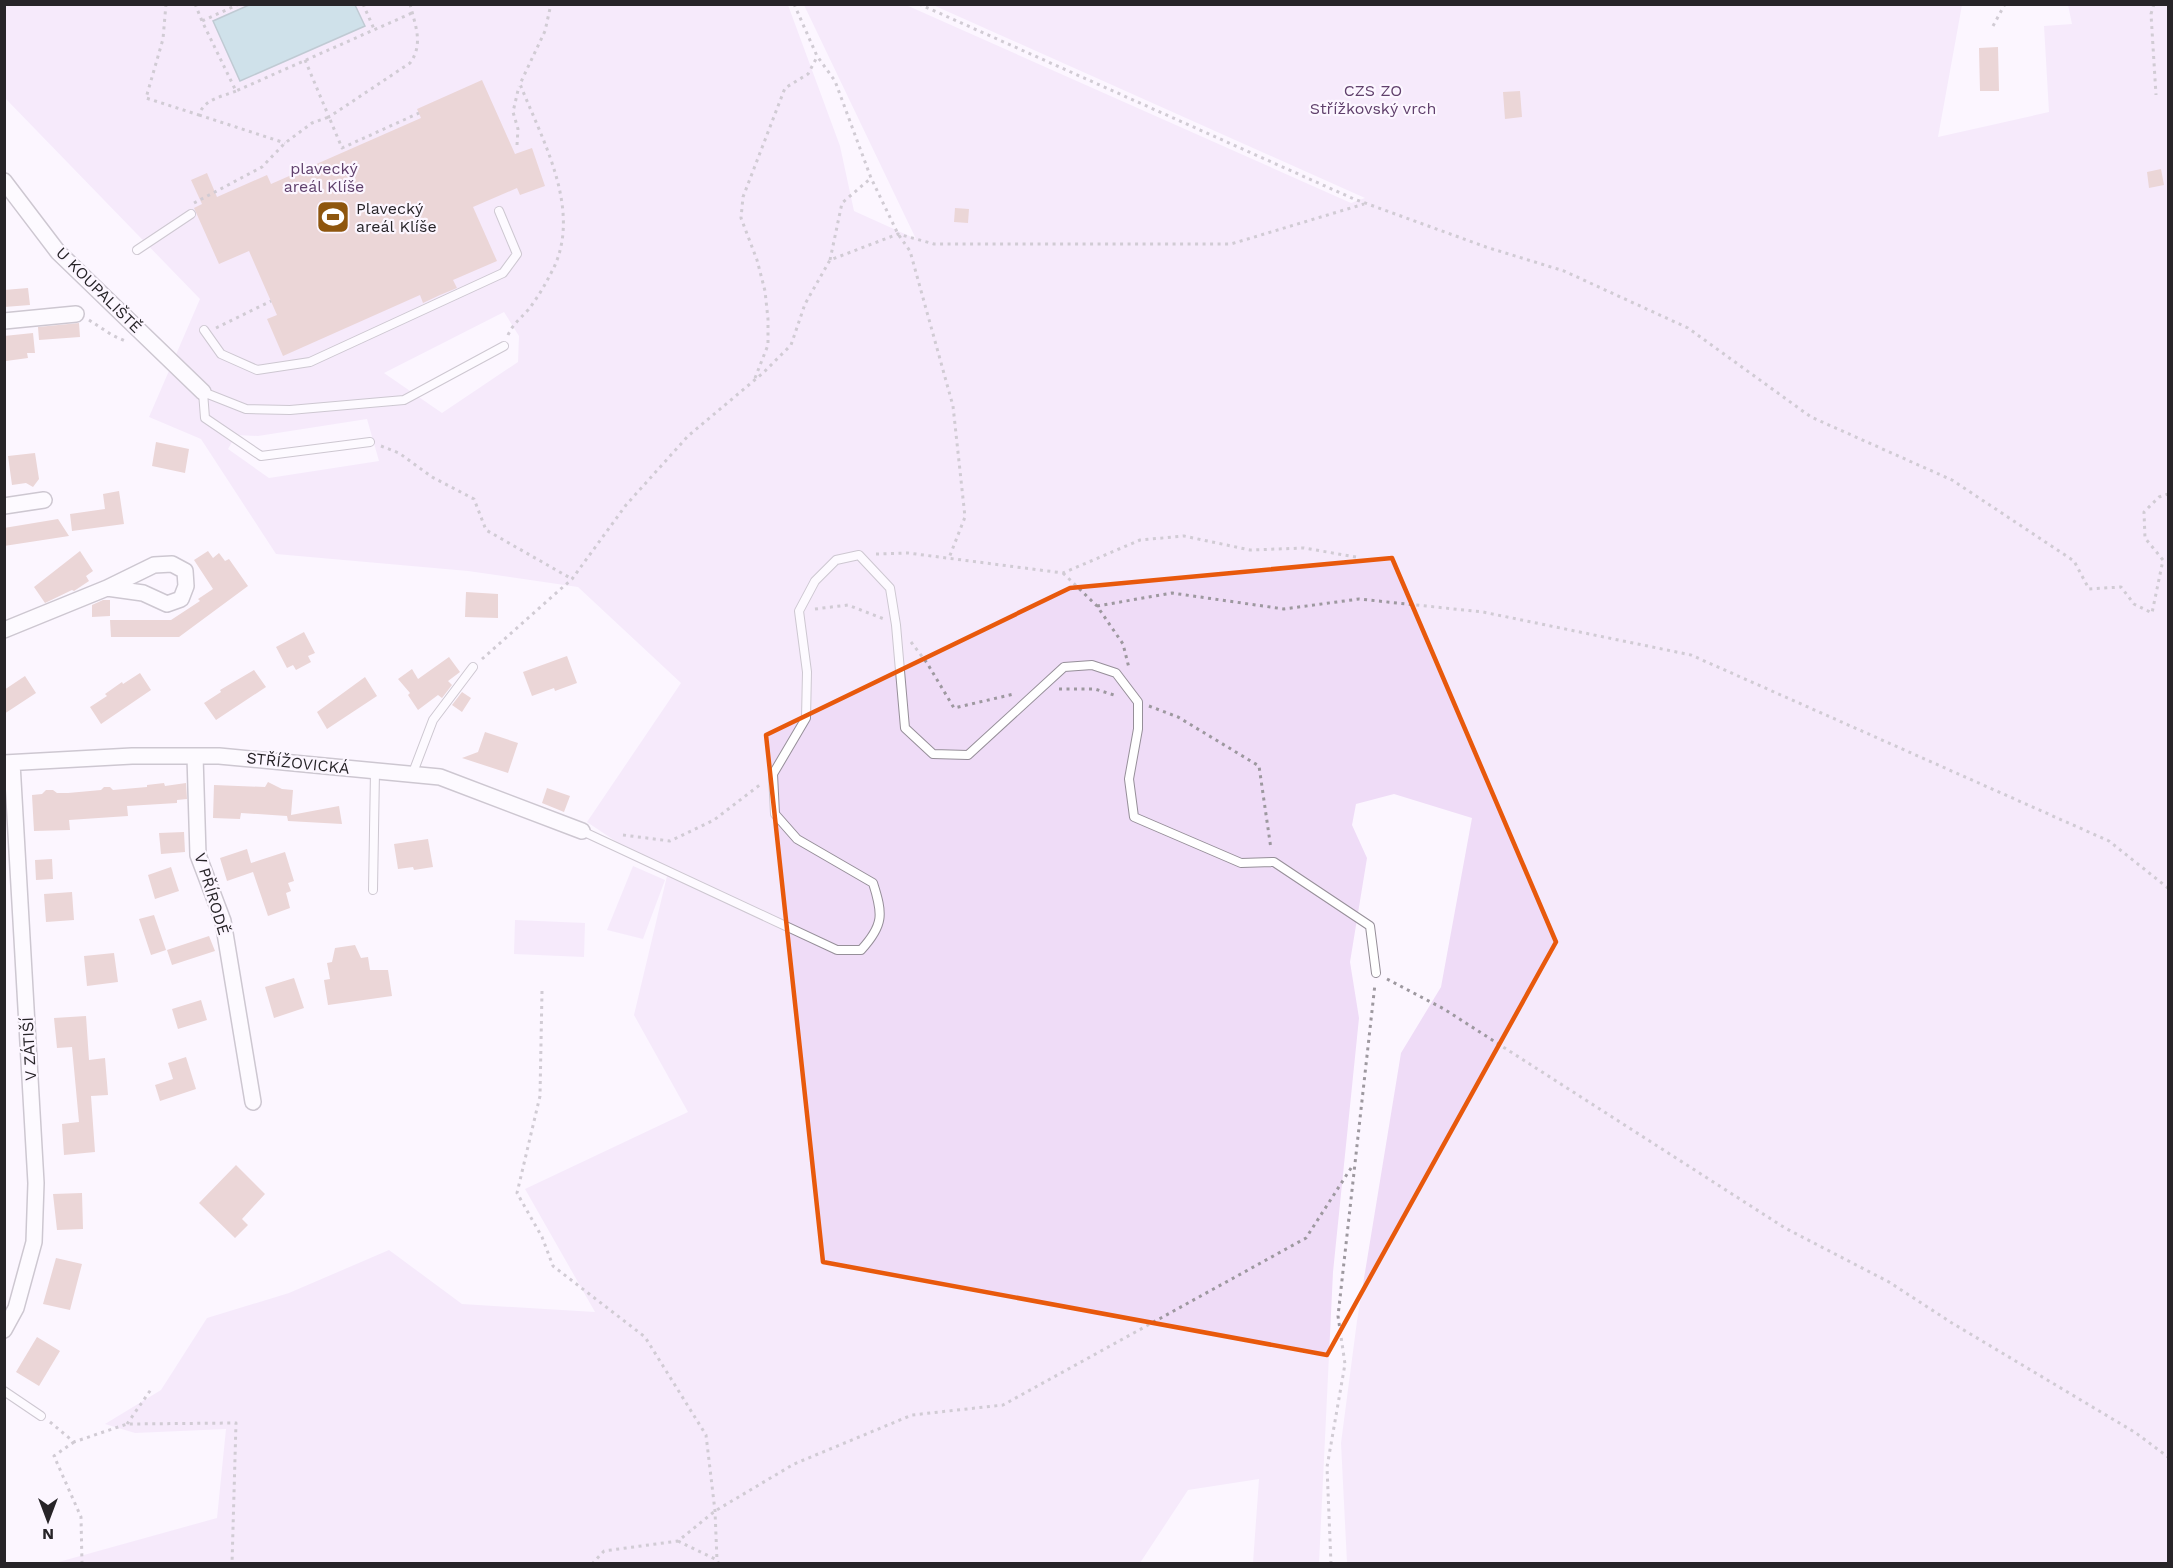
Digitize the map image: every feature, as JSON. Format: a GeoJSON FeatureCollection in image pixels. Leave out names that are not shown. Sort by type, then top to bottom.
{"type":"FeatureCollection","features":[{"type":"Feature","properties":{"kind":"street","name":"U KOUPALIŠTĚ"},"geometry":{"type":"LineString","coordinates":[[4,181],[58,252],[202,392]]}},
{"type":"Feature","properties":{"kind":"street"},"geometry":{"type":"LineString","coordinates":[[4,321],[76,314]]}},
{"type":"Feature","properties":{"kind":"street"},"geometry":{"type":"LineString","coordinates":[[4,507],[44,500]]}},
{"type":"Feature","properties":{"kind":"street"},"geometry":{"type":"LineString","coordinates":[[4,630],[107,588],[154,565],[172,564],[185,572],[186,586],[181,599],[167,604],[143,593],[107,588]]}},
{"type":"Feature","properties":{"kind":"street","name":"STŘÍŽOVICKÁ"},"geometry":{"type":"LineString","coordinates":[[8,763],[132,756],[219,756],[440,777],[582,831]]}},
{"type":"Feature","properties":{"kind":"street","name":"V PŘÍRODĚ"},"geometry":{"type":"LineString","coordinates":[[195,756],[198,855],[223,921],[253,1102]]}},
{"type":"Feature","properties":{"kind":"street","name":"V ZÁTIŠÍ"},"geometry":{"type":"LineString","coordinates":[[4,1330],[16,1308],[34,1242],[36,1182],[8,763]]}},
{"type":"Feature","properties":{"kind":"lane"},"geometry":{"type":"LineString","coordinates":[[205,331],[221,354],[257,370],[310,362],[504,273],[517,254],[499,211]]}},
{"type":"Feature","properties":{"kind":"lane"},"geometry":{"type":"LineString","coordinates":[[137,250],[192,214]]}},
{"type":"Feature","properties":{"kind":"lane"},"geometry":{"type":"LineString","coordinates":[[370,442],[261,456],[205,418],[202,392],[246,409],[290,410],[404,400],[504,346]]}},
{"type":"Feature","properties":{"kind":"lane"},"geometry":{"type":"LineString","coordinates":[[582,831],[837,950],[861,950],[876,933],[881,908],[873,883],[797,838],[775,814],[773,774],[806,718],[807,672],[799,611],[814,581],[836,560],[859,555],[890,588],[896,625],[905,728],[933,754],[968,755],[1064,667],[1092,665],[1116,673],[1138,702],[1138,729],[1129,779],[1134,817],[1240,863],[1274,862],[1370,926],[1376,973]]}},
{"type":"Feature","properties":{"kind":"lane"},"geometry":{"type":"LineString","coordinates":[[412,775],[433,720],[472,667]]}},
{"type":"Feature","properties":{"kind":"lane"},"geometry":{"type":"LineString","coordinates":[[373,890],[375,771]]}},
{"type":"Feature","properties":{"kind":"lane"},"geometry":{"type":"LineString","coordinates":[[4,1391],[41,1416]]}},
{"type":"Feature","properties":{"kind":"path"},"geometry":{"type":"LineString","coordinates":[[166,4],[163,39],[146,98],[285,142]]}},
{"type":"Feature","properties":{"kind":"path"},"geometry":{"type":"LineString","coordinates":[[195,4],[236,92]]}},
{"type":"Feature","properties":{"kind":"path"},"geometry":{"type":"LineString","coordinates":[[202,21],[239,4]]}},
{"type":"Feature","properties":{"kind":"path"},"geometry":{"type":"LineString","coordinates":[[363,4],[374,29]]}},
{"type":"Feature","properties":{"kind":"path"},"geometry":{"type":"LineString","coordinates":[[192,214],[189,206],[262,168],[285,142],[312,123],[329,117],[410,63],[418,46],[418,36],[410,4]]}},
{"type":"Feature","properties":{"kind":"path"},"geometry":{"type":"LineString","coordinates":[[517,145],[518,129],[513,112],[520,84],[545,31],[551,4]]}},
{"type":"Feature","properties":{"kind":"path"},"geometry":{"type":"LineString","coordinates":[[794,4],[817,56],[835,81],[871,178],[898,234],[910,251],[952,406],[965,517],[949,558]]}},
{"type":"Feature","properties":{"kind":"path"},"geometry":{"type":"LineString","coordinates":[[919,4],[1366,204],[1486,248],[1564,271],[1688,328],[1811,417],[1952,480],[2074,561],[2089,589],[2121,587],[2134,604],[2152,613],[2163,561],[2145,538],[2144,512],[2159,497],[2169,494]]}},
{"type":"Feature","properties":{"kind":"path"},"geometry":{"type":"LineString","coordinates":[[1994,26],[2005,4]]}},
{"type":"Feature","properties":{"kind":"path"},"geometry":{"type":"LineString","coordinates":[[2154,4],[2151,15],[2156,95]]}},
{"type":"Feature","properties":{"kind":"path"},"geometry":{"type":"LineString","coordinates":[[199,115],[202,107],[211,100],[236,92],[412,13]]}},
{"type":"Feature","properties":{"kind":"path"},"geometry":{"type":"LineString","coordinates":[[754,380],[768,345],[768,319],[765,291],[757,260],[741,218],[743,197],[785,88],[808,74],[817,56]]}},
{"type":"Feature","properties":{"kind":"path"},"geometry":{"type":"LineString","coordinates":[[305,60],[342,148],[419,113]]}},
{"type":"Feature","properties":{"kind":"path"},"geometry":{"type":"LineString","coordinates":[[504,346],[512,325],[528,309],[551,274],[560,253],[564,226],[561,189],[520,84]]}},
{"type":"Feature","properties":{"kind":"path"},"geometry":{"type":"LineString","coordinates":[[472,667],[505,641],[572,579],[626,506],[688,436],[754,380],[790,345],[805,304],[830,260],[842,203],[871,178]]}},
{"type":"Feature","properties":{"kind":"path"},"geometry":{"type":"LineString","coordinates":[[830,260],[898,234],[934,244],[1231,244],[1366,204]]}},
{"type":"Feature","properties":{"kind":"path"},"geometry":{"type":"LineString","coordinates":[[205,331],[271,301]]}},
{"type":"Feature","properties":{"kind":"path"},"geometry":{"type":"LineString","coordinates":[[76,314],[84,316],[127,342]]}},
{"type":"Feature","properties":{"kind":"path"},"geometry":{"type":"LineString","coordinates":[[370,442],[399,453],[432,477],[474,499],[486,530],[572,579]]}},
{"type":"Feature","properties":{"kind":"path"},"geometry":{"type":"LineString","coordinates":[[859,555],[908,553],[1063,573],[1140,540],[1184,536],[1250,550],[1304,548],[1356,556]]}},
{"type":"Feature","properties":{"kind":"path"},"geometry":{"type":"LineString","coordinates":[[1063,573],[1096,606],[1123,644],[1130,673]]}},
{"type":"Feature","properties":{"kind":"path"},"geometry":{"type":"LineString","coordinates":[[1096,606],[1172,593],[1284,609],[1359,599],[1483,612],[1691,655],[2109,841],[2169,888]]}},
{"type":"Feature","properties":{"kind":"path"},"geometry":{"type":"LineString","coordinates":[[799,611],[848,605],[896,625],[927,663],[954,708],[1039,688],[1095,689],[1178,717],[1259,766],[1274,862]]}},
{"type":"Feature","properties":{"kind":"path"},"geometry":{"type":"LineString","coordinates":[[615,834],[670,841],[714,820],[773,774]]}},
{"type":"Feature","properties":{"kind":"path"},"geometry":{"type":"LineString","coordinates":[[1331,1563],[1327,1467],[1345,1364],[1338,1316],[1376,973],[1444,1009],[1785,1228],[1890,1282],[1952,1323],[2136,1433],[2169,1456]]}},
{"type":"Feature","properties":{"kind":"path"},"geometry":{"type":"LineString","coordinates":[[542,991],[540,1096],[517,1193],[542,1237],[553,1266],[645,1337],[706,1435],[715,1511],[718,1562]]}},
{"type":"Feature","properties":{"kind":"path"},"geometry":{"type":"LineString","coordinates":[[592,1563],[604,1551],[678,1541],[715,1511],[794,1464],[912,1415],[1003,1406],[1305,1239],[1355,1163]]}},
{"type":"Feature","properties":{"kind":"path"},"geometry":{"type":"LineString","coordinates":[[127,1424],[152,1388]]}},
{"type":"Feature","properties":{"kind":"path"},"geometry":{"type":"LineString","coordinates":[[41,1416],[74,1442]]}},
{"type":"Feature","properties":{"kind":"path"},"geometry":{"type":"LineString","coordinates":[[82,1563],[81,1516],[54,1456],[74,1442],[127,1424],[236,1422],[232,1563]]}},
{"type":"Feature","properties":{"kind":"path"},"geometry":{"type":"LineString","coordinates":[[678,1541],[718,1562]]}},
{"type":"Feature","properties":{"kind":"highlighted area"},"geometry":{"type":"Polygon","coordinates":[[[1392,558],[1556,942],[1327,1355],[823,1262],[766,735],[1070,588],[1392,558]]]}},
{"type":"Feature","properties":{"kind":"green space"},"geometry":{"type":"Polygon","coordinates":[[[4,5],[788,5],[840,146],[854,211],[916,239],[804,5],[906,5],[1351,203],[1365,198],[933,5],[1962,5],[1938,137],[2049,112],[2044,26],[2072,24],[2068,5],[2168,5],[2168,1563],[1347,1563],[1341,1443],[1357,1321],[1401,1053],[1441,987],[1472,818],[1394,794],[1356,804],[1352,825],[1367,858],[1350,962],[1359,1018],[1333,1272],[1319,1563],[1253,1563],[1259,1479],[1188,1490],[1140,1563],[55,1563],[217,1518],[226,1429],[135,1433],[105,1424],[161,1390],[207,1318],[289,1293],[389,1250],[462,1304],[595,1312],[525,1189],[688,1112],[634,1015],[667,876],[587,822],[681,683],[578,587],[468,571],[276,554],[201,439],[149,417],[200,299],[5,98],[4,5]],[[504,312],[384,373],[442,413],[518,362],[519,336],[504,312]],[[367,419],[258,436],[236,435],[228,449],[269,478],[379,461],[367,419]]]}},
{"type":"Feature","properties":{"kind":"green space"},"geometry":{"type":"Polygon","coordinates":[[[633,866],[665,880],[643,939],[607,930],[633,866]]]}},
{"type":"Feature","properties":{"kind":"green space"},"geometry":{"type":"Polygon","coordinates":[[[515,920],[585,923],[584,957],[514,954],[515,920]]]}},
{"type":"Feature","properties":{"kind":"water"},"geometry":{"type":"Polygon","coordinates":[[[249,5],[355,5],[365,26],[240,81],[213,21],[249,5]]]}},
{"type":"Feature","properties":{"kind":"building"},"geometry":{"type":"Polygon","coordinates":[[[1998,47],[1999,91],[1980,91],[1979,48],[1998,47]]]}},
{"type":"Feature","properties":{"kind":"building","name":"Plavecký areál Klíše"},"geometry":{"type":"Polygon","coordinates":[[[482,80],[515,154],[532,148],[545,186],[520,195],[517,188],[473,207],[497,261],[453,280],[457,288],[423,303],[420,295],[283,356],[267,319],[277,315],[249,251],[219,264],[194,208],[202,204],[191,180],[207,173],[217,197],[267,175],[271,184],[421,118],[417,109],[482,80]]]}},
{"type":"Feature","properties":{"kind":"building"},"geometry":{"type":"Polygon","coordinates":[[[1520,91],[1522,117],[1505,119],[1503,92],[1520,91]]]}},
{"type":"Feature","properties":{"kind":"building"},"geometry":{"type":"Polygon","coordinates":[[[2161,169],[2164,185],[2149,188],[2147,172],[2161,169]]]}},
{"type":"Feature","properties":{"kind":"building"},"geometry":{"type":"Polygon","coordinates":[[[955,208],[969,209],[968,223],[954,222],[955,208]]]}},
{"type":"Feature","properties":{"kind":"building"},"geometry":{"type":"Polygon","coordinates":[[[28,288],[30,305],[4,307],[4,290],[28,288]]]}},
{"type":"Feature","properties":{"kind":"building"},"geometry":{"type":"Polygon","coordinates":[[[79,323],[80,337],[39,340],[38,327],[79,323]]]}},
{"type":"Feature","properties":{"kind":"building"},"geometry":{"type":"Polygon","coordinates":[[[33,333],[35,353],[27,353],[28,358],[6,361],[4,336],[33,333]]]}},
{"type":"Feature","properties":{"kind":"building"},"geometry":{"type":"Polygon","coordinates":[[[156,442],[189,449],[185,473],[152,466],[156,442]]]}},
{"type":"Feature","properties":{"kind":"building"},"geometry":{"type":"Polygon","coordinates":[[[35,453],[39,479],[33,487],[26,483],[12,485],[8,456],[35,453]]]}},
{"type":"Feature","properties":{"kind":"building"},"geometry":{"type":"Polygon","coordinates":[[[119,491],[124,524],[72,531],[70,514],[105,509],[103,494],[119,491]]]}},
{"type":"Feature","properties":{"kind":"building"},"geometry":{"type":"Polygon","coordinates":[[[58,519],[69,536],[4,546],[4,528],[58,519]]]}},
{"type":"Feature","properties":{"kind":"building"},"geometry":{"type":"Polygon","coordinates":[[[80,551],[93,571],[86,576],[89,581],[74,591],[45,603],[34,587],[80,551]]]}},
{"type":"Feature","properties":{"kind":"building"},"geometry":{"type":"Polygon","coordinates":[[[208,551],[213,558],[219,553],[225,561],[229,559],[248,586],[179,637],[111,637],[110,620],[171,620],[200,601],[198,599],[213,589],[194,560],[208,551]]]}},
{"type":"Feature","properties":{"kind":"building"},"geometry":{"type":"Polygon","coordinates":[[[466,592],[498,594],[498,618],[465,617],[466,592]]]}},
{"type":"Feature","properties":{"kind":"building"},"geometry":{"type":"Polygon","coordinates":[[[103,600],[110,600],[110,616],[92,617],[92,605],[103,600]]]}},
{"type":"Feature","properties":{"kind":"building"},"geometry":{"type":"Polygon","coordinates":[[[304,632],[315,653],[308,656],[311,662],[296,670],[293,665],[287,668],[276,647],[304,632]]]}},
{"type":"Feature","properties":{"kind":"building"},"geometry":{"type":"Polygon","coordinates":[[[567,656],[577,683],[532,696],[523,672],[567,656]]]}},
{"type":"Feature","properties":{"kind":"building"},"geometry":{"type":"Polygon","coordinates":[[[449,657],[460,672],[448,681],[452,685],[442,698],[438,695],[418,710],[408,695],[410,693],[398,679],[412,669],[418,679],[449,657]]]}},
{"type":"Feature","properties":{"kind":"building"},"geometry":{"type":"Polygon","coordinates":[[[254,670],[266,687],[216,720],[204,703],[221,692],[220,690],[254,670]]]}},
{"type":"Feature","properties":{"kind":"building"},"geometry":{"type":"Polygon","coordinates":[[[140,673],[151,690],[101,724],[90,707],[122,682],[123,684],[140,673]]]}},
{"type":"Feature","properties":{"kind":"building"},"geometry":{"type":"Polygon","coordinates":[[[25,676],[36,693],[4,714],[4,690],[25,676]]]}},
{"type":"Feature","properties":{"kind":"building"},"geometry":{"type":"Polygon","coordinates":[[[365,677],[377,696],[327,729],[317,712],[365,677]]]}},
{"type":"Feature","properties":{"kind":"building"},"geometry":{"type":"Polygon","coordinates":[[[462,692],[471,698],[462,712],[452,705],[462,692]]]}},
{"type":"Feature","properties":{"kind":"building"},"geometry":{"type":"Polygon","coordinates":[[[485,732],[518,743],[508,773],[462,758],[478,752],[485,732]]]}},
{"type":"Feature","properties":{"kind":"building"},"geometry":{"type":"Polygon","coordinates":[[[268,782],[282,789],[293,790],[291,815],[339,806],[342,824],[288,821],[287,816],[241,813],[240,819],[213,818],[214,785],[265,787],[268,782]]]}},
{"type":"Feature","properties":{"kind":"building"},"geometry":{"type":"Polygon","coordinates":[[[164,783],[165,786],[186,783],[187,799],[177,800],[177,803],[127,806],[128,816],[69,820],[70,830],[34,831],[32,795],[42,794],[46,790],[68,793],[101,790],[104,787],[110,787],[113,790],[164,783]]]}},
{"type":"Feature","properties":{"kind":"building"},"geometry":{"type":"Polygon","coordinates":[[[547,788],[570,796],[564,812],[542,803],[547,788]]]}},
{"type":"Feature","properties":{"kind":"building"},"geometry":{"type":"Polygon","coordinates":[[[184,832],[185,852],[161,854],[159,833],[184,832]]]}},
{"type":"Feature","properties":{"kind":"building"},"geometry":{"type":"Polygon","coordinates":[[[428,839],[433,867],[414,870],[413,867],[398,869],[394,844],[428,839]]]}},
{"type":"Feature","properties":{"kind":"building"},"geometry":{"type":"Polygon","coordinates":[[[247,849],[251,863],[285,852],[294,881],[288,883],[291,891],[286,893],[290,908],[268,916],[253,872],[227,881],[220,858],[247,849]]]}},
{"type":"Feature","properties":{"kind":"building"},"geometry":{"type":"Polygon","coordinates":[[[52,859],[53,879],[36,880],[35,860],[52,859]]]}},
{"type":"Feature","properties":{"kind":"building"},"geometry":{"type":"Polygon","coordinates":[[[171,867],[179,891],[155,899],[148,875],[171,867]]]}},
{"type":"Feature","properties":{"kind":"building"},"geometry":{"type":"Polygon","coordinates":[[[72,892],[74,920],[46,922],[44,894],[72,892]]]}},
{"type":"Feature","properties":{"kind":"building"},"geometry":{"type":"Polygon","coordinates":[[[154,915],[166,950],[151,955],[139,919],[154,915]]]}},
{"type":"Feature","properties":{"kind":"building"},"geometry":{"type":"Polygon","coordinates":[[[209,936],[215,951],[172,965],[167,950],[209,936]]]}},
{"type":"Feature","properties":{"kind":"building"},"geometry":{"type":"Polygon","coordinates":[[[355,945],[361,958],[368,957],[370,970],[388,970],[392,996],[328,1005],[324,980],[330,979],[327,963],[332,962],[335,948],[355,945]]]}},
{"type":"Feature","properties":{"kind":"building"},"geometry":{"type":"Polygon","coordinates":[[[114,953],[118,982],[87,986],[84,956],[114,953]]]}},
{"type":"Feature","properties":{"kind":"building"},"geometry":{"type":"Polygon","coordinates":[[[294,978],[304,1008],[274,1018],[265,987],[294,978]]]}},
{"type":"Feature","properties":{"kind":"building"},"geometry":{"type":"Polygon","coordinates":[[[201,1000],[207,1020],[178,1029],[172,1009],[201,1000]]]}},
{"type":"Feature","properties":{"kind":"building"},"geometry":{"type":"Polygon","coordinates":[[[86,1016],[89,1060],[105,1058],[108,1095],[91,1096],[95,1152],[64,1155],[62,1124],[79,1122],[72,1047],[57,1048],[54,1018],[86,1016]]]}},
{"type":"Feature","properties":{"kind":"building"},"geometry":{"type":"Polygon","coordinates":[[[186,1057],[196,1089],[160,1101],[155,1085],[173,1079],[168,1063],[186,1057]]]}},
{"type":"Feature","properties":{"kind":"building"},"geometry":{"type":"Polygon","coordinates":[[[236,1165],[265,1194],[242,1219],[248,1225],[235,1238],[199,1203],[236,1165]]]}},
{"type":"Feature","properties":{"kind":"building"},"geometry":{"type":"Polygon","coordinates":[[[82,1193],[83,1229],[57,1230],[53,1194],[82,1193]]]}},
{"type":"Feature","properties":{"kind":"building"},"geometry":{"type":"Polygon","coordinates":[[[56,1258],[82,1264],[70,1310],[43,1304],[56,1258]]]}},
{"type":"Feature","properties":{"kind":"building"},"geometry":{"type":"Polygon","coordinates":[[[37,1337],[60,1351],[39,1386],[16,1372],[37,1337]]]}},
{"type":"Feature","properties":{"kind":"place","name":"Plavecký areál Klíše"},"geometry":{"type":"Point","coordinates":[333,217]}},
{"type":"Feature","properties":{"kind":"park label","name":"CZS ZO Střížkovský vrch"},"geometry":{"type":"Point","coordinates":[1373,99]}},
{"type":"Feature","properties":{"kind":"park label","name":"plavecký areál Klíše"},"geometry":{"type":"Point","coordinates":[324,177]}}]}
